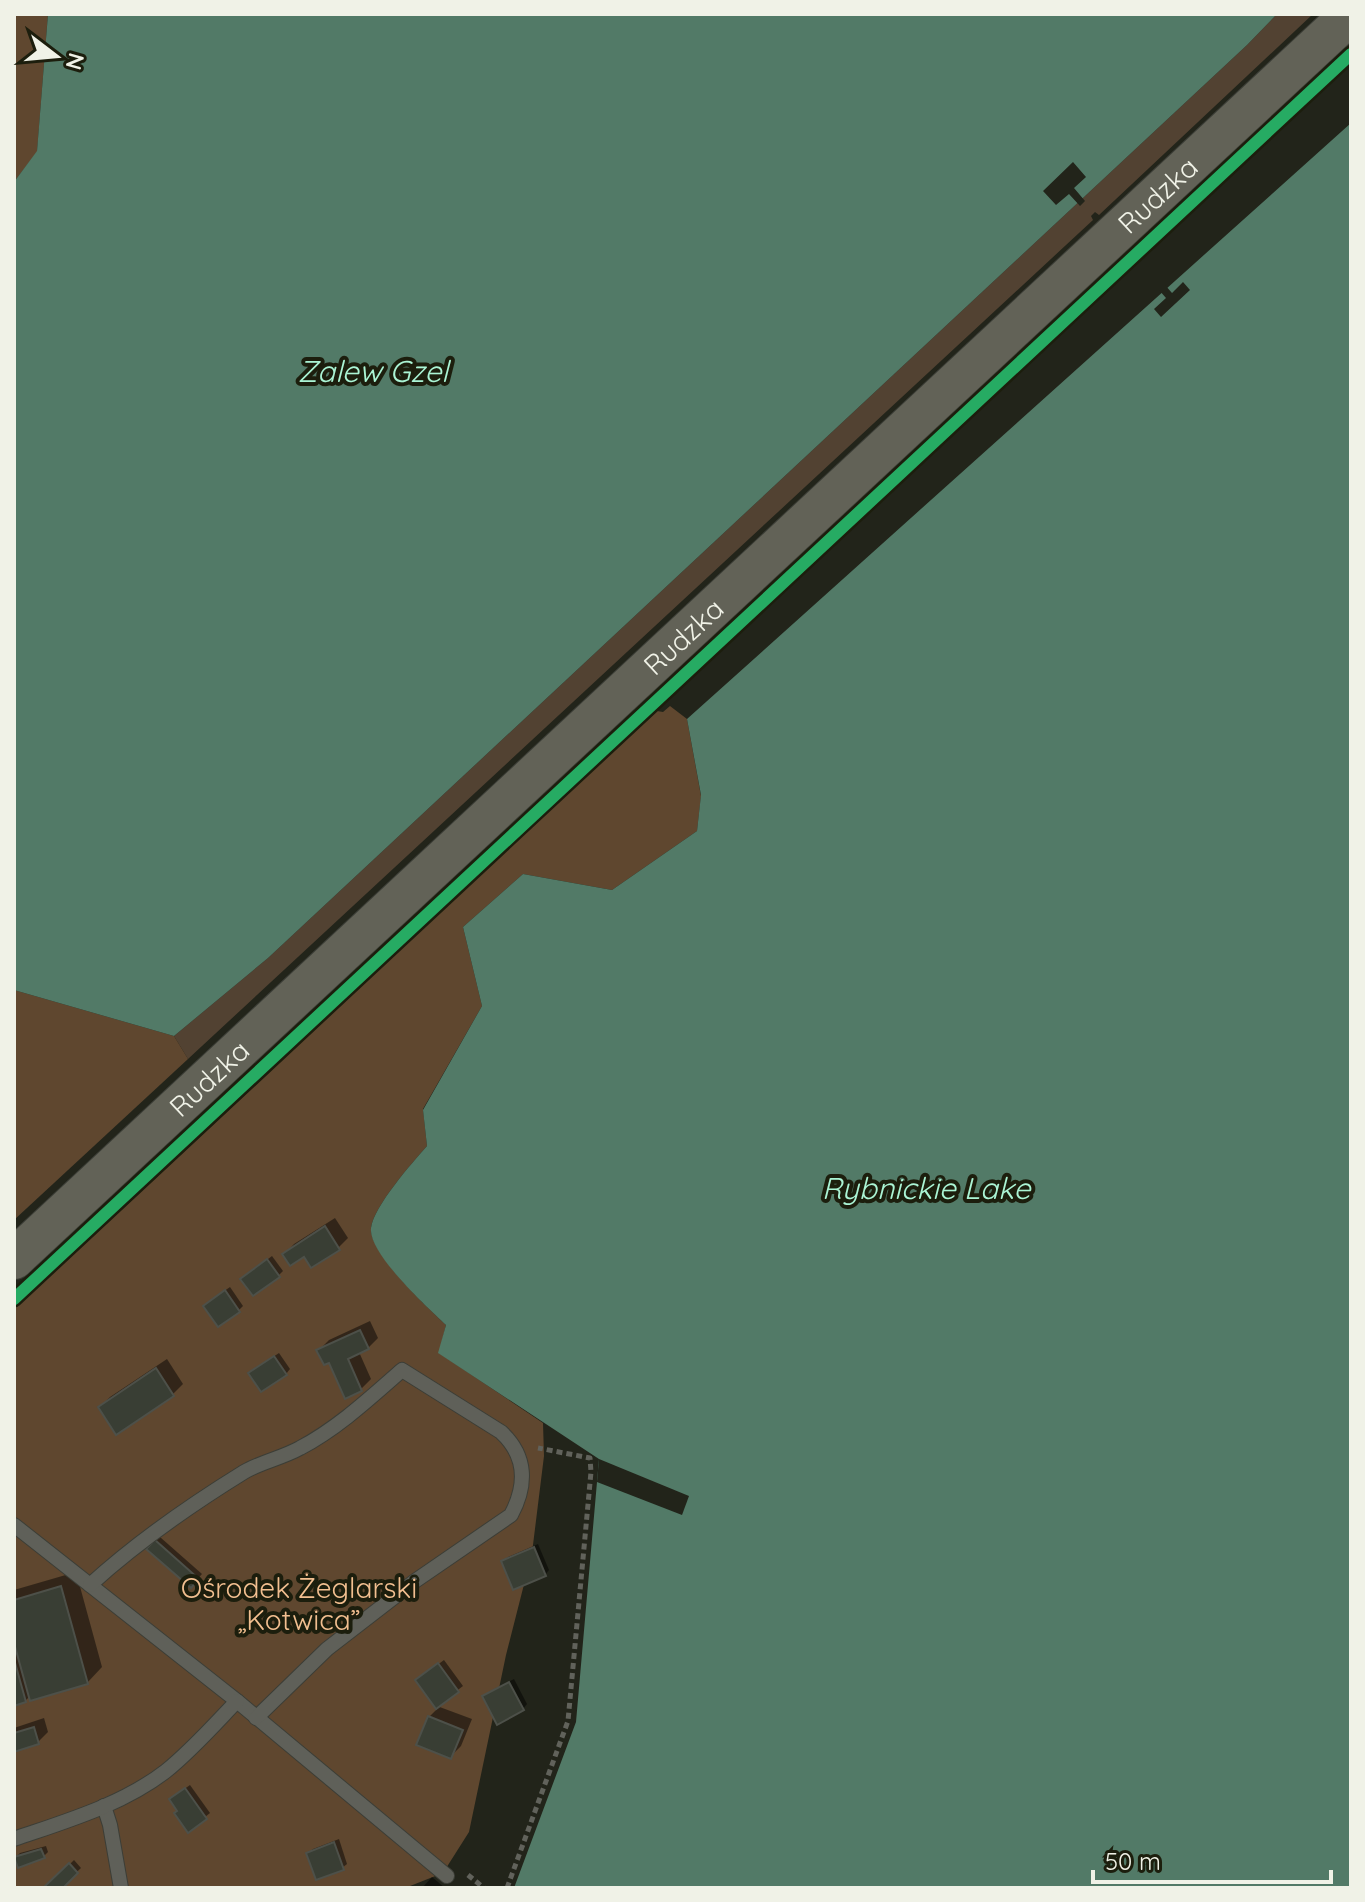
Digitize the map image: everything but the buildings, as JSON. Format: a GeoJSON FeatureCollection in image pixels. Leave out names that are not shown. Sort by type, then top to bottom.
{"type":"FeatureCollection","features":[{"type":"Feature","properties":{"kind":"main road","name":"Rudzka"},"geometry":{"type":"LineString","coordinates":[[14,1259],[1351,14]]}},
{"type":"Feature","properties":{"kind":"lane"},"geometry":{"type":"LineString","coordinates":[[90,1585],[151,1533],[248,1470],[300,1448],[351,1415],[402,1370],[501,1432],[513,1443],[520,1459],[523,1479],[518,1502],[511,1515],[415,1581],[327,1649],[256,1718]]}},
{"type":"Feature","properties":{"kind":"lane"},"geometry":{"type":"LineString","coordinates":[[14,1525],[237,1701],[447,1876]]}},
{"type":"Feature","properties":{"kind":"lane"},"geometry":{"type":"LineString","coordinates":[[14,1839],[131,1794],[187,1753],[237,1701]]}},
{"type":"Feature","properties":{"kind":"lane"},"geometry":{"type":"LineString","coordinates":[[104,1806],[121,1888]]}},
{"type":"Feature","properties":{"kind":"path"},"geometry":{"type":"LineString","coordinates":[[507,1888],[568,1721],[591,1472],[590,1458],[513,1443]]}},
{"type":"Feature","properties":{"kind":"shaded area"},"geometry":{"type":"Polygon","coordinates":[[[1277,14],[1313,14],[1099,215],[1095,212],[1091,216],[1093,220],[188,1059],[174,1036],[268,958],[1277,14]]]}},
{"type":"Feature","properties":{"kind":"green space"},"geometry":{"type":"Polygon","coordinates":[[[14,14],[48,14],[37,152],[14,182],[14,14]]]}},
{"type":"Feature","properties":{"kind":"green space","name":"Ośrodek Żeglarski „Kotwica”"},"geometry":{"type":"Polygon","coordinates":[[[670,706],[687,719],[701,796],[697,831],[612,890],[523,874],[463,927],[482,1006],[423,1109],[427,1146],[386,1197],[371,1228],[373,1239],[389,1265],[446,1325],[439,1353],[543,1423],[544,1456],[532,1553],[506,1655],[469,1832],[443,1873],[405,1888],[14,1888],[14,1309],[657,711],[663,712],[670,706]]]}},
{"type":"Feature","properties":{"kind":"green space"},"geometry":{"type":"Polygon","coordinates":[[[14,990],[174,1036],[188,1059],[14,1220],[14,990]]]}},
{"type":"Feature","properties":{"kind":"water","name":"Zalew Gzel"},"geometry":{"type":"Polygon","coordinates":[[[48,14],[1277,14],[268,958],[174,1036],[14,990],[14,182],[37,151],[48,14]]]}},
{"type":"Feature","properties":{"kind":"water","name":"Rybnickie Lake"},"geometry":{"type":"Polygon","coordinates":[[[1351,123],[1351,1888],[514,1888],[576,1722],[599,1459],[438,1353],[446,1325],[388,1265],[373,1239],[371,1228],[386,1197],[427,1146],[423,1110],[482,1006],[463,927],[523,874],[612,890],[697,831],[701,795],[687,719],[1351,123]]]}},
{"type":"Feature","properties":{"kind":"pier"},"geometry":{"type":"Polygon","coordinates":[[[1073,162],[1086,177],[1074,188],[1085,201],[1080,206],[1069,194],[1056,205],[1043,191],[1073,162]]]}},
{"type":"Feature","properties":{"kind":"pier"},"geometry":{"type":"Polygon","coordinates":[[[1183,282],[1190,290],[1161,317],[1154,309],[1166,298],[1159,290],[1165,285],[1172,293],[1183,282]]]}},
{"type":"Feature","properties":{"kind":"pier"},"geometry":{"type":"Polygon","coordinates":[[[599,1459],[689,1496],[682,1515],[597,1482],[599,1459]]]}},
{"type":"Feature","properties":{"kind":"cycle path"},"geometry":{"type":"LineString","coordinates":[[14,1299],[1351,54]]}}]}
